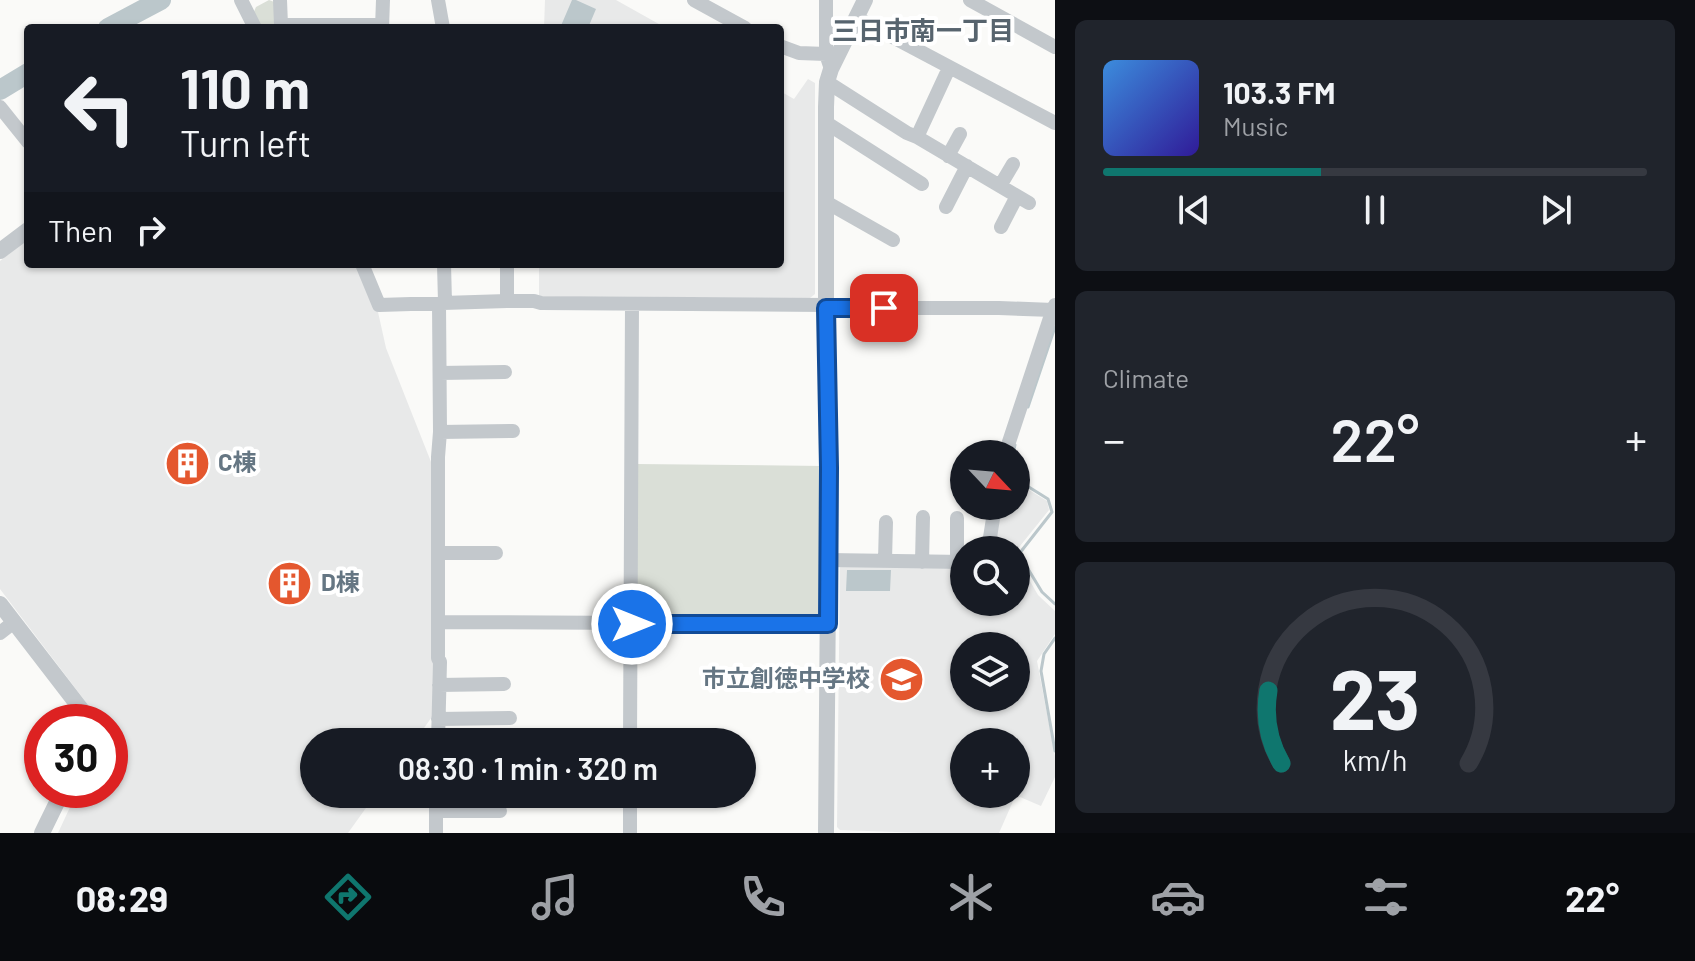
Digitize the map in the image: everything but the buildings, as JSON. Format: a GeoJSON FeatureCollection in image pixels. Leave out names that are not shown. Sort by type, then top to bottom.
{"type":"FeatureCollection","features":[{"type":"Feature","properties":{"kind":"street"},"geometry":{"type":"LineString","coordinates":[[280,0],[281,24]]}},
{"type":"Feature","properties":{"kind":"street"},"geometry":{"type":"LineString","coordinates":[[382,24],[383,0]]}},
{"type":"Feature","properties":{"kind":"street"},"geometry":{"type":"LineString","coordinates":[[438,0],[442,24]]}},
{"type":"Feature","properties":{"kind":"street"},"geometry":{"type":"LineString","coordinates":[[694,0],[738,24]]}},
{"type":"Feature","properties":{"kind":"street"},"geometry":{"type":"LineString","coordinates":[[826,0],[829,468],[826,833]]}},
{"type":"Feature","properties":{"kind":"street"},"geometry":{"type":"LineString","coordinates":[[828,68],[865,0]]}},
{"type":"Feature","properties":{"kind":"street"},"geometry":{"type":"LineString","coordinates":[[970,0],[1055,47]]}},
{"type":"Feature","properties":{"kind":"street"},"geometry":{"type":"LineString","coordinates":[[247,2],[254,24]]}},
{"type":"Feature","properties":{"kind":"street"},"geometry":{"type":"LineString","coordinates":[[857,18],[1055,123]]}},
{"type":"Feature","properties":{"kind":"street"},"geometry":{"type":"LineString","coordinates":[[784,47],[828,68],[907,133],[1023,199],[1001,227]]}},
{"type":"Feature","properties":{"kind":"street"},"geometry":{"type":"LineString","coordinates":[[917,137],[949,68]]}},
{"type":"Feature","properties":{"kind":"street"},"geometry":{"type":"LineString","coordinates":[[0,107],[24,137]]}},
{"type":"Feature","properties":{"kind":"street"},"geometry":{"type":"LineString","coordinates":[[825,122],[922,184]]}},
{"type":"Feature","properties":{"kind":"street"},"geometry":{"type":"LineString","coordinates":[[948,156],[960,134]]}},
{"type":"Feature","properties":{"kind":"street"},"geometry":{"type":"LineString","coordinates":[[1000,186],[1013,164]]}},
{"type":"Feature","properties":{"kind":"street"},"geometry":{"type":"LineString","coordinates":[[946,207],[967,166]]}},
{"type":"Feature","properties":{"kind":"street"},"geometry":{"type":"LineString","coordinates":[[826,202],[893,240]]}},
{"type":"Feature","properties":{"kind":"street"},"geometry":{"type":"LineString","coordinates":[[0,251],[24,233]]}},
{"type":"Feature","properties":{"kind":"street"},"geometry":{"type":"LineString","coordinates":[[364,268],[379,305],[534,301],[1053,307],[1010,440]]}},
{"type":"Feature","properties":{"kind":"street"},"geometry":{"type":"LineString","coordinates":[[438,728],[438,457],[444,268]]}},
{"type":"Feature","properties":{"kind":"street"},"geometry":{"type":"LineString","coordinates":[[507,268],[507,301]]}},
{"type":"Feature","properties":{"kind":"street"},"geometry":{"type":"LineString","coordinates":[[630,728],[632,304]]}},
{"type":"Feature","properties":{"kind":"street"},"geometry":{"type":"LineString","coordinates":[[440,373],[505,372]]}},
{"type":"Feature","properties":{"kind":"street"},"geometry":{"type":"LineString","coordinates":[[440,432],[513,431]]}},
{"type":"Feature","properties":{"kind":"street"},"geometry":{"type":"LineString","coordinates":[[922,562],[923,517]]}},
{"type":"Feature","properties":{"kind":"street"},"geometry":{"type":"LineString","coordinates":[[885,560],[886,522]]}},
{"type":"Feature","properties":{"kind":"street"},"geometry":{"type":"LineString","coordinates":[[438,553],[496,553]]}},
{"type":"Feature","properties":{"kind":"street"},"geometry":{"type":"LineString","coordinates":[[828,560],[950,562]]}},
{"type":"Feature","properties":{"kind":"street"},"geometry":{"type":"LineString","coordinates":[[0,604],[7,627],[75,704]]}},
{"type":"Feature","properties":{"kind":"street"},"geometry":{"type":"LineString","coordinates":[[438,622],[828,624]]}},
{"type":"Feature","properties":{"kind":"street"},"geometry":{"type":"LineString","coordinates":[[439,685],[504,684]]}},
{"type":"Feature","properties":{"kind":"street"},"geometry":{"type":"LineString","coordinates":[[438,719],[510,718]]}},
{"type":"Feature","properties":{"kind":"street"},"geometry":{"type":"LineString","coordinates":[[42,833],[54,808]]}},
{"type":"Feature","properties":{"kind":"street"},"geometry":{"type":"LineString","coordinates":[[630,808],[630,833]]}},
{"type":"Feature","properties":{"kind":"street"},"geometry":{"type":"LineString","coordinates":[[436,833],[436,811],[500,811]]}},
{"type":"Feature","properties":{"kind":"shaded area"},"geometry":{"type":"Polygon","coordinates":[[[269,0],[277,3],[278,24],[257,24],[252,16],[256,7],[269,0]]]}},
{"type":"Feature","properties":{"kind":"shaded area"},"geometry":{"type":"Polygon","coordinates":[[[545,0],[616,0],[659,24],[544,24],[545,0]]]}},
{"type":"Feature","properties":{"kind":"shaded area"},"geometry":{"type":"Polygon","coordinates":[[[572,0],[596,9],[590,24],[562,24],[572,0]]]}},
{"type":"Feature","properties":{"kind":"shaded area"},"geometry":{"type":"Polygon","coordinates":[[[808,79],[815,83],[815,294],[810,298],[539,296],[539,268],[784,268],[784,93],[794,99],[808,79]]]}},
{"type":"Feature","properties":{"kind":"shaded area"},"geometry":{"type":"Polygon","coordinates":[[[24,242],[24,268],[358,268],[378,312],[386,348],[435,472],[434,714],[424,728],[300,728],[300,808],[366,808],[348,833],[58,833],[70,808],[128,808],[128,704],[87,704],[0,589],[0,261],[24,242]]]}},
{"type":"Feature","properties":{"kind":"shaded area"},"geometry":{"type":"Polygon","coordinates":[[[636,464],[823,466],[822,620],[633,619],[636,464]]]}},
{"type":"Feature","properties":{"kind":"shaded area"},"geometry":{"type":"Polygon","coordinates":[[[1030,491],[1047,501],[1049,510],[1028,536],[995,536],[997,520],[1030,520],[1030,491]]]}},
{"type":"Feature","properties":{"kind":"shaded area","name":"市立創徳中学校"},"geometry":{"type":"Polygon","coordinates":[[[840,564],[950,566],[950,616],[1030,616],[1030,581],[1038,595],[1055,611],[1055,634],[1037,661],[1055,756],[1055,777],[1041,806],[1030,801],[1030,728],[950,728],[950,808],[1010,808],[999,833],[840,830],[837,827],[840,564]]]}},
{"type":"Feature","properties":{"kind":"shaded area"},"geometry":{"type":"Polygon","coordinates":[[[847,570],[891,570],[890,591],[846,591],[847,570]]]}},
{"type":"Feature","properties":{"kind":"waterway"},"geometry":{"type":"LineString","coordinates":[[116,24],[161,0]]}},
{"type":"Feature","properties":{"kind":"waterway"},"geometry":{"type":"LineString","coordinates":[[0,90],[24,75]]}},
{"type":"Feature","properties":{"kind":"waterway"},"geometry":{"type":"LineString","coordinates":[[1028,407],[1055,327]]}},
{"type":"Feature","properties":{"kind":"waterway"},"geometry":{"type":"LineString","coordinates":[[1030,488],[1048,499],[1052,512],[1019,554],[1042,592],[1055,604]]}},
{"type":"Feature","properties":{"kind":"waterway"},"geometry":{"type":"LineString","coordinates":[[1055,638],[1044,654],[1041,671],[1055,751]]}},
{"type":"Feature","properties":{"kind":"place","name":"C棟"},"geometry":{"type":"Point","coordinates":[187,463]}},
{"type":"Feature","properties":{"kind":"place","name":"D棟"},"geometry":{"type":"Point","coordinates":[290,583]}},
{"type":"Feature","properties":{"kind":"place","name":"市立創徳中学校"},"geometry":{"type":"Point","coordinates":[901,679]}},
{"type":"Feature","properties":{"kind":"district","name":"三日市南一丁目"},"geometry":{"type":"Point","coordinates":[923,31]}},
{"type":"Feature","properties":{"kind":"route"},"geometry":{"type":"LineString","coordinates":[[632,624],[828,624],[826,308],[884,308]]}}]}
